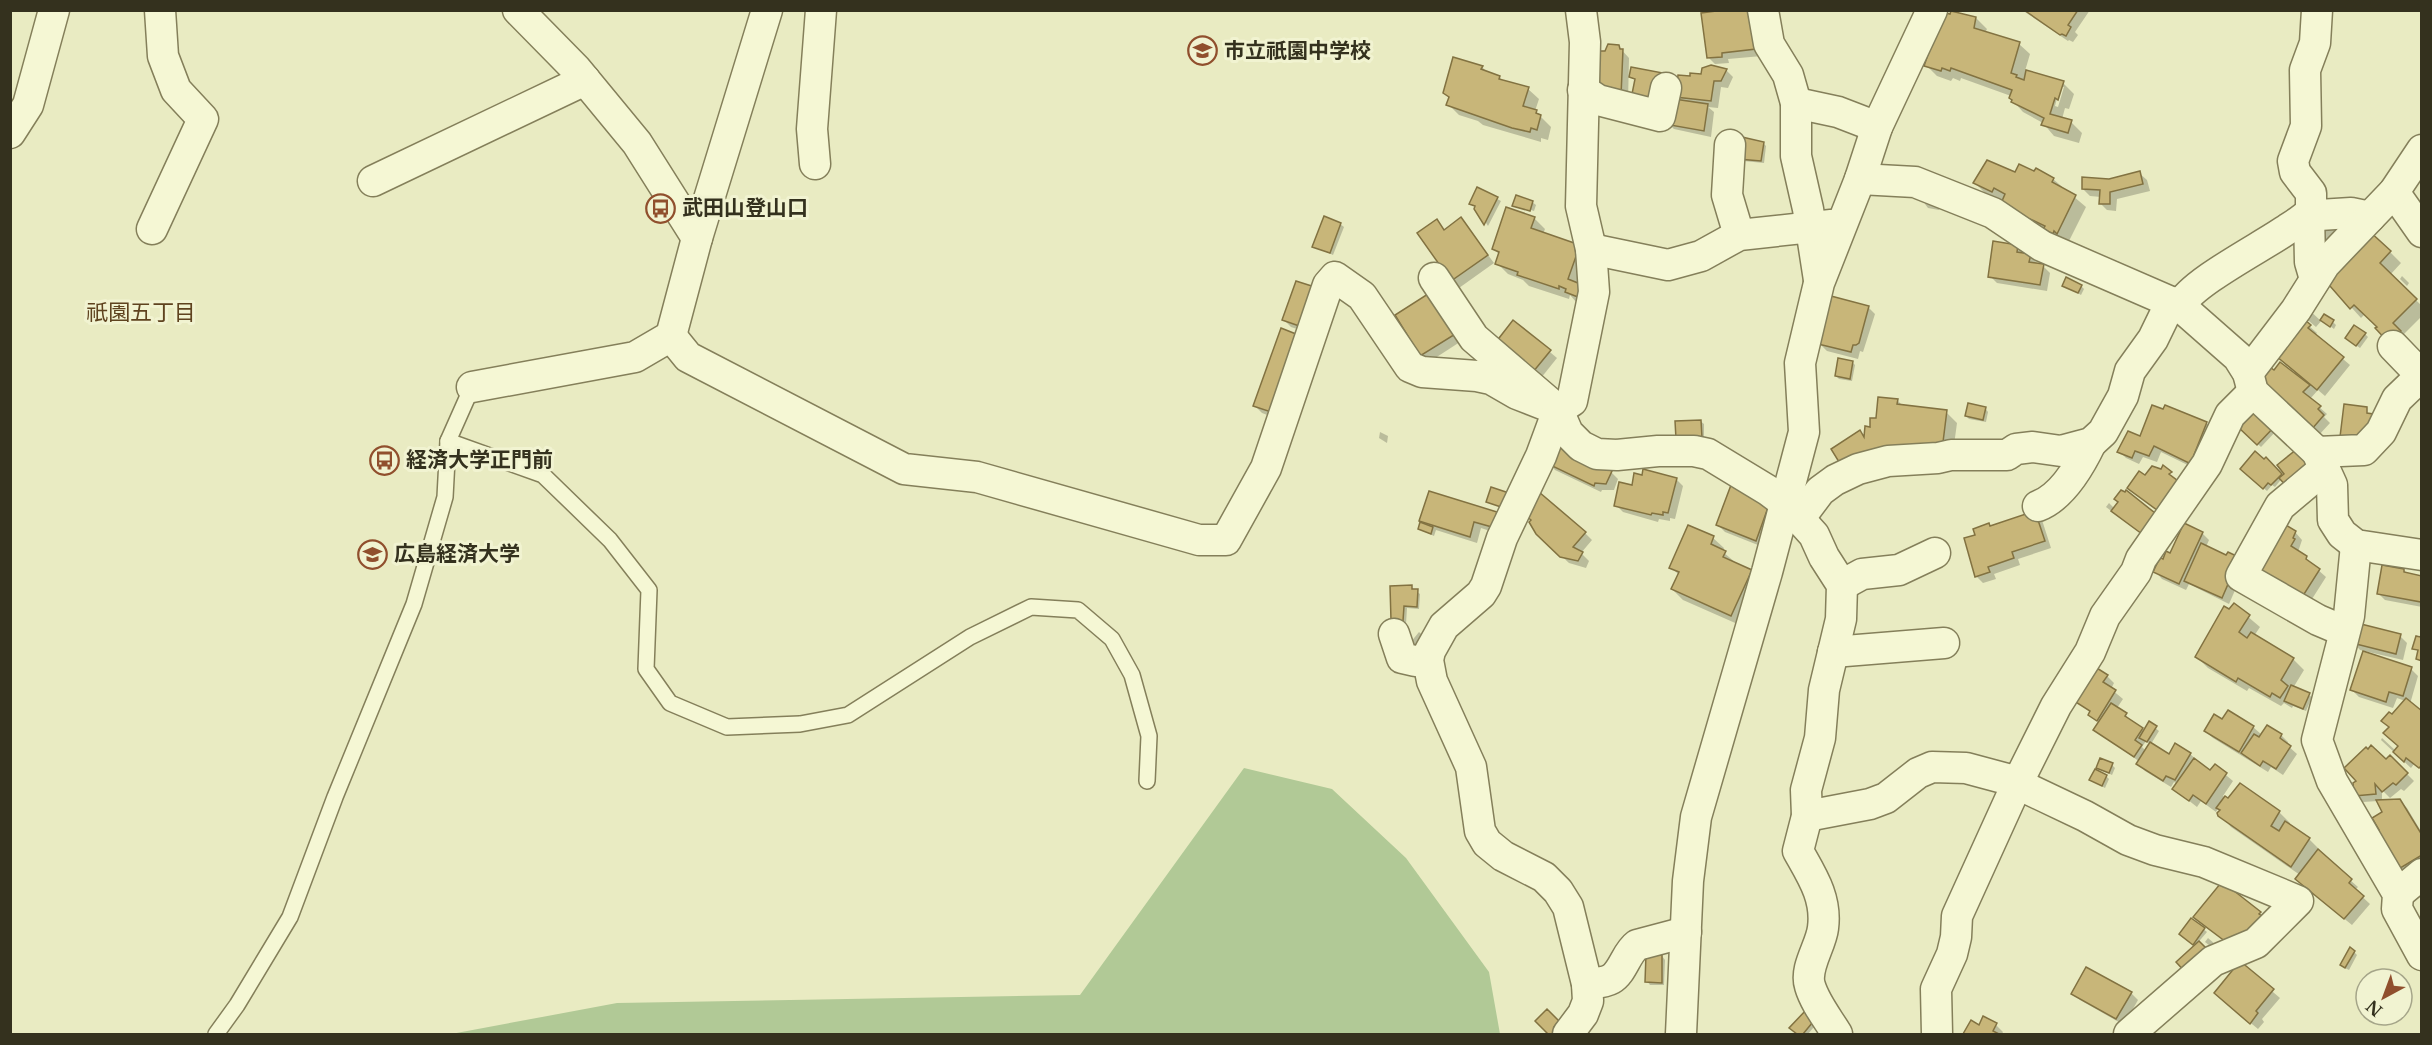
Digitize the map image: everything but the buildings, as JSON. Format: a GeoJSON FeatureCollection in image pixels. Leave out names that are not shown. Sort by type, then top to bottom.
{"type":"FeatureCollection","features":[{"type":"Feature","properties":{"kind":"street"},"geometry":{"type":"LineString","coordinates":[[10,133],[28,105],[24,76],[54,10]]}},
{"type":"Feature","properties":{"kind":"street"},"geometry":{"type":"LineString","coordinates":[[152,229],[203,119],[176,90],[163,56],[160,10]]}},
{"type":"Feature","properties":{"kind":"street"},"geometry":{"type":"LineString","coordinates":[[518,10],[585,80],[637,143],[697,238]]}},
{"type":"Feature","properties":{"kind":"street"},"geometry":{"type":"LineString","coordinates":[[472,387],[635,357],[671,336],[697,238],[767,10]]}},
{"type":"Feature","properties":{"kind":"street"},"geometry":{"type":"LineString","coordinates":[[815,164],[812,129],[821,10]]}},
{"type":"Feature","properties":{"kind":"street"},"geometry":{"type":"LineString","coordinates":[[1568,1035],[1583,1014],[1588,1001],[1587,984],[1568,908],[1558,891],[1544,877],[1503,856],[1487,843],[1480,831],[1471,767],[1432,681],[1428,660],[1430,651],[1444,626],[1481,594],[1486,586],[1502,538],[1541,456],[1558,410],[1572,401],[1578,379],[1594,292],[1591,249],[1581,206],[1586,42],[1581,10]]}},
{"type":"Feature","properties":{"kind":"street"},"geometry":{"type":"LineString","coordinates":[[1763,10],[1769,44],[1788,75],[1796,103],[1796,156],[1811,227],[1819,283]]}},
{"type":"Feature","properties":{"kind":"street"},"geometry":{"type":"LineString","coordinates":[[1681,1035],[1688,881],[1696,817],[1792,511],[1804,432],[1800,363],[1819,283],[1860,179],[1877,127],[1932,10]]}},
{"type":"Feature","properties":{"kind":"street"},"geometry":{"type":"LineString","coordinates":[[2315,279],[2310,262],[2311,193],[2295,172],[2293,161],[2306,126],[2305,70],[2315,43],[2317,10]]}},
{"type":"Feature","properties":{"kind":"street"},"geometry":{"type":"LineString","coordinates":[[373,181],[585,80]]}},
{"type":"Feature","properties":{"kind":"street"},"geometry":{"type":"LineString","coordinates":[[1583,90],[1598,100],[1660,116],[1666,88]]}},
{"type":"Feature","properties":{"kind":"street"},"geometry":{"type":"LineString","coordinates":[[1796,103],[1838,112],[1877,127]]}},
{"type":"Feature","properties":{"kind":"street"},"geometry":{"type":"LineString","coordinates":[[1730,145],[1727,195],[1739,236]]}},
{"type":"Feature","properties":{"kind":"street"},"geometry":{"type":"LineString","coordinates":[[1937,1035],[1936,989],[1952,954],[1956,938],[1957,916],[2017,784],[2056,706],[2090,652],[2105,616],[2206,464],[2230,415],[2325,264],[2394,192],[2421,150]]}},
{"type":"Feature","properties":{"kind":"street"},"geometry":{"type":"LineString","coordinates":[[1860,179],[1915,182],[1993,213],[2042,246],[2175,304],[2238,357],[2250,383],[2321,460],[2332,485],[2333,520],[2342,534],[2356,545],[2421,555]]}},
{"type":"Feature","properties":{"kind":"street"},"geometry":{"type":"LineString","coordinates":[[2394,192],[2421,232]]}},
{"type":"Feature","properties":{"kind":"street"},"geometry":{"type":"LineString","coordinates":[[2038,506],[2049,502],[2083,460],[2091,443],[2103,432],[2126,391],[2130,371],[2175,304],[2209,278],[2263,246],[2310,213],[2319,215],[2351,213],[2370,217]]}},
{"type":"Feature","properties":{"kind":"street"},"geometry":{"type":"LineString","coordinates":[[1591,249],[1668,265],[1701,256],[1739,236],[1841,224]]}},
{"type":"Feature","properties":{"kind":"street"},"geometry":{"type":"LineString","coordinates":[[671,336],[688,357],[904,469],[977,477],[1199,540],[1226,540],[1266,468],[1328,285],[1335,276],[1362,296],[1410,368],[1422,372],[1477,375],[1491,379],[1517,394],[1558,410]]}},
{"type":"Feature","properties":{"kind":"street"},"geometry":{"type":"LineString","coordinates":[[1434,278],[1474,338],[1558,410],[1568,433],[1581,446],[1597,454],[1676,451],[1708,454],[1792,511],[1814,535],[1824,557],[1842,585],[1841,619],[1824,690],[1820,738],[1806,790],[1807,816],[1798,851],[1821,892],[1824,913],[1823,930],[1809,975],[1809,985],[1837,1035]]}},
{"type":"Feature","properties":{"kind":"street"},"geometry":{"type":"LineString","coordinates":[[2344,631],[2318,620],[2241,576],[2280,506],[2321,460],[2364,450],[2381,432],[2397,399],[2421,375],[2393,346]]}},
{"type":"Feature","properties":{"kind":"street"},"geometry":{"type":"LineString","coordinates":[[1792,511],[1836,480],[1858,469],[1888,461],[1951,455],[2007,455],[2016,449],[2033,447],[2061,451],[2091,443]]}},
{"type":"Feature","properties":{"kind":"street"},"geometry":{"type":"LineString","coordinates":[[2356,545],[2349,616],[2317,740],[2332,781],[2398,894],[2397,909],[2421,955]]}},
{"type":"Feature","properties":{"kind":"street"},"geometry":{"type":"LineString","coordinates":[[1842,585],[1862,574],[1899,570],[1935,553]]}},
{"type":"Feature","properties":{"kind":"street"},"geometry":{"type":"LineString","coordinates":[[1394,634],[1402,658],[1415,661],[1428,660]]}},
{"type":"Feature","properties":{"kind":"street"},"geometry":{"type":"LineString","coordinates":[[1833,652],[1944,643]]}},
{"type":"Feature","properties":{"kind":"street"},"geometry":{"type":"LineString","coordinates":[[1807,816],[1850,810],[1886,798],[1918,773],[1932,767],[1966,768],[2017,784],[2085,816],[2128,840],[2155,850],[2204,862],[2298,902],[2256,944],[2213,961],[2129,1035]]}},
{"type":"Feature","properties":{"kind":"street"},"geometry":{"type":"LineString","coordinates":[[2398,894],[2421,874]]}},
{"type":"Feature","properties":{"kind":"street"},"geometry":{"type":"LineString","coordinates":[[1587,984],[1609,981],[1637,945],[1686,932]]}},
{"type":"Feature","properties":{"kind":"lane"},"geometry":{"type":"LineString","coordinates":[[216,1035],[237,1005],[290,917],[335,797],[414,604],[445,497],[448,441],[472,387]]}},
{"type":"Feature","properties":{"kind":"lane"},"geometry":{"type":"LineString","coordinates":[[448,441],[543,475],[610,540],[649,590],[646,669],[670,703],[727,726],[800,724],[848,715],[970,637],[1031,607],[1078,610],[1112,639],[1132,675],[1149,736],[1148,781]]}},
{"type":"Feature","properties":{"kind":"green space"},"geometry":{"type":"Polygon","coordinates":[[[1244,768],[1332,789],[1406,858],[1489,972],[1500,1034],[451,1034],[617,1003],[1080,995],[1244,768]]]}},
{"type":"Feature","properties":{"kind":"place","name":"市立祇園中学校"},"geometry":{"type":"Point","coordinates":[1203,51]}},
{"type":"Feature","properties":{"kind":"place","name":"武田山登山口"},"geometry":{"type":"Point","coordinates":[661,208]}},
{"type":"Feature","properties":{"kind":"place","name":"経済大学正門前"},"geometry":{"type":"Point","coordinates":[385,460]}},
{"type":"Feature","properties":{"kind":"place","name":"広島経済大学"},"geometry":{"type":"Point","coordinates":[373,554]}},
{"type":"Feature","properties":{"kind":"district","name":"祇園五丁目"},"geometry":{"type":"Point","coordinates":[141,312]}}]}
